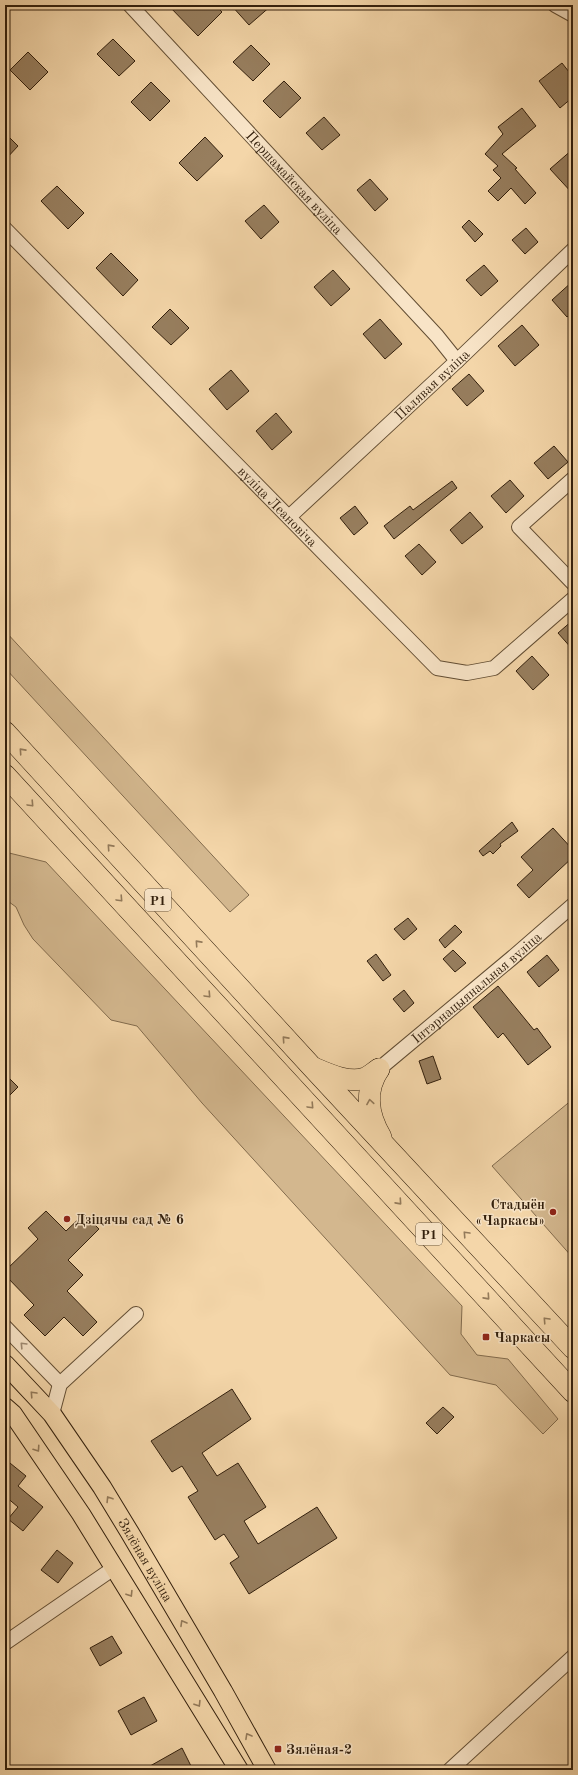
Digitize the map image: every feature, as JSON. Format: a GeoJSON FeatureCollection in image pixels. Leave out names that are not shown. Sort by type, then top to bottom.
{"type":"FeatureCollection","features":[{"type":"Feature","properties":{"kind":"highway","name":"Р1"},"geometry":{"type":"LineString","coordinates":[[5,732],[389,1151],[573,1348]]}},
{"type":"Feature","properties":{"kind":"highway","name":"Р1"},"geometry":{"type":"LineString","coordinates":[[5,775],[573,1392]]}},
{"type":"Feature","properties":{"kind":"highway"},"geometry":{"type":"LineString","coordinates":[[312,1067],[332,1075],[354,1080],[364,1078],[379,1069]]}},
{"type":"Feature","properties":{"kind":"highway"},"geometry":{"type":"LineString","coordinates":[[379,1069],[369,1090],[368,1098],[372,1117],[389,1151]]}},
{"type":"Feature","properties":{"kind":"main road","name":"Зялёная вуліца"},"geometry":{"type":"LineString","coordinates":[[5,1364],[52,1414],[130,1533],[223,1691],[266,1770]]}},
{"type":"Feature","properties":{"kind":"main road"},"geometry":{"type":"LineString","coordinates":[[5,1407],[12,1414],[81,1514],[239,1770]]}},
{"type":"Feature","properties":{"kind":"street","name":"Першамайская вуліца"},"geometry":{"type":"LineString","coordinates":[[130,5],[432,330],[457,361]]}},
{"type":"Feature","properties":{"kind":"street"},"geometry":{"type":"LineString","coordinates":[[555,5],[573,15]]}},
{"type":"Feature","properties":{"kind":"street","name":"вуліца Леановіча"},"geometry":{"type":"LineString","coordinates":[[5,229],[437,668],[467,673],[494,668],[573,599]]}},
{"type":"Feature","properties":{"kind":"street","name":"Палявая вуліца"},"geometry":{"type":"LineString","coordinates":[[289,517],[457,361],[573,250]]}},
{"type":"Feature","properties":{"kind":"street"},"geometry":{"type":"LineString","coordinates":[[573,479],[519,527],[573,583]]}},
{"type":"Feature","properties":{"kind":"street","name":"Інтэрнацыянальная вуліца"},"geometry":{"type":"LineString","coordinates":[[379,1069],[573,905]]}},
{"type":"Feature","properties":{"kind":"street"},"geometry":{"type":"LineString","coordinates":[[52,1414],[60,1384],[136,1314]]}},
{"type":"Feature","properties":{"kind":"street"},"geometry":{"type":"LineString","coordinates":[[5,1327],[60,1384]]}},
{"type":"Feature","properties":{"kind":"street"},"geometry":{"type":"LineString","coordinates":[[5,1643],[114,1568]]}},
{"type":"Feature","properties":{"kind":"street"},"geometry":{"type":"LineString","coordinates":[[450,1770],[573,1657]]}},
{"type":"Feature","properties":{"kind":"shaded area"},"geometry":{"type":"Polygon","coordinates":[[[5,631],[249,895],[230,912],[5,668],[5,631]]]}},
{"type":"Feature","properties":{"kind":"shaded area"},"geometry":{"type":"Polygon","coordinates":[[[5,852],[46,862],[462,1306],[461,1334],[477,1355],[508,1359],[558,1419],[543,1434],[496,1385],[450,1375],[202,1103],[137,1026],[111,1020],[33,939],[24,925],[16,907],[5,899],[5,852]]]}},
{"type":"Feature","properties":{"kind":"shaded area","name":"Стадыён «Чаркасы»"},"geometry":{"type":"Polygon","coordinates":[[[573,1099],[573,1258],[492,1166],[573,1099]]]}},
{"type":"Feature","properties":{"kind":"building"},"geometry":{"type":"Polygon","coordinates":[[[168,5],[215,5],[222,12],[198,36],[168,5]]]}},
{"type":"Feature","properties":{"kind":"building"},"geometry":{"type":"Polygon","coordinates":[[[231,5],[272,5],[249,25],[231,5]]]}},
{"type":"Feature","properties":{"kind":"building"},"geometry":{"type":"Polygon","coordinates":[[[113,39],[135,61],[119,76],[97,54],[113,39]]]}},
{"type":"Feature","properties":{"kind":"building"},"geometry":{"type":"Polygon","coordinates":[[[251,45],[270,64],[253,81],[233,62],[251,45]]]}},
{"type":"Feature","properties":{"kind":"building"},"geometry":{"type":"Polygon","coordinates":[[[28,52],[48,72],[30,90],[10,70],[28,52]]]}},
{"type":"Feature","properties":{"kind":"building"},"geometry":{"type":"Polygon","coordinates":[[[562,63],[573,77],[573,97],[560,108],[539,81],[562,63]]]}},
{"type":"Feature","properties":{"kind":"building"},"geometry":{"type":"Polygon","coordinates":[[[284,81],[301,98],[280,118],[263,101],[284,81]]]}},
{"type":"Feature","properties":{"kind":"building"},"geometry":{"type":"Polygon","coordinates":[[[151,82],[170,101],[150,121],[131,102],[151,82]]]}},
{"type":"Feature","properties":{"kind":"building"},"geometry":{"type":"Polygon","coordinates":[[[522,108],[536,126],[502,154],[517,168],[515,169],[536,193],[525,204],[511,188],[498,201],[488,191],[501,178],[493,170],[498,166],[485,154],[503,134],[498,127],[522,108]]]}},
{"type":"Feature","properties":{"kind":"building"},"geometry":{"type":"Polygon","coordinates":[[[324,117],[340,135],[322,150],[306,133],[324,117]]]}},
{"type":"Feature","properties":{"kind":"building"},"geometry":{"type":"Polygon","coordinates":[[[5,133],[18,146],[5,160],[5,133]]]}},
{"type":"Feature","properties":{"kind":"building"},"geometry":{"type":"Polygon","coordinates":[[[205,137],[223,156],[197,181],[179,163],[205,137]]]}},
{"type":"Feature","properties":{"kind":"building"},"geometry":{"type":"Polygon","coordinates":[[[573,149],[573,194],[550,169],[573,149]]]}},
{"type":"Feature","properties":{"kind":"building"},"geometry":{"type":"Polygon","coordinates":[[[370,179],[388,199],[375,211],[357,190],[370,179]]]}},
{"type":"Feature","properties":{"kind":"building"},"geometry":{"type":"Polygon","coordinates":[[[57,186],[84,213],[68,229],[41,201],[57,186]]]}},
{"type":"Feature","properties":{"kind":"building"},"geometry":{"type":"Polygon","coordinates":[[[264,205],[279,222],[261,239],[245,221],[264,205]]]}},
{"type":"Feature","properties":{"kind":"building"},"geometry":{"type":"Polygon","coordinates":[[[469,220],[483,234],[475,242],[462,227],[469,220]]]}},
{"type":"Feature","properties":{"kind":"building"},"geometry":{"type":"Polygon","coordinates":[[[526,228],[538,242],[525,254],[512,240],[526,228]]]}},
{"type":"Feature","properties":{"kind":"building"},"geometry":{"type":"Polygon","coordinates":[[[111,253],[138,280],[123,296],[96,268],[111,253]]]}},
{"type":"Feature","properties":{"kind":"building"},"geometry":{"type":"Polygon","coordinates":[[[484,265],[498,281],[481,296],[466,280],[484,265]]]}},
{"type":"Feature","properties":{"kind":"building"},"geometry":{"type":"Polygon","coordinates":[[[333,270],[350,289],[331,306],[314,287],[333,270]]]}},
{"type":"Feature","properties":{"kind":"building"},"geometry":{"type":"Polygon","coordinates":[[[573,281],[573,312],[567,317],[552,300],[573,281]]]}},
{"type":"Feature","properties":{"kind":"building"},"geometry":{"type":"Polygon","coordinates":[[[170,309],[189,328],[171,345],[152,327],[170,309]]]}},
{"type":"Feature","properties":{"kind":"building"},"geometry":{"type":"Polygon","coordinates":[[[380,319],[402,344],[385,359],[363,334],[380,319]]]}},
{"type":"Feature","properties":{"kind":"building"},"geometry":{"type":"Polygon","coordinates":[[[522,325],[539,345],[515,366],[498,346],[522,325]]]}},
{"type":"Feature","properties":{"kind":"building"},"geometry":{"type":"Polygon","coordinates":[[[231,370],[249,391],[227,410],[209,389],[231,370]]]}},
{"type":"Feature","properties":{"kind":"building"},"geometry":{"type":"Polygon","coordinates":[[[469,374],[484,391],[467,406],[452,389],[469,374]]]}},
{"type":"Feature","properties":{"kind":"building"},"geometry":{"type":"Polygon","coordinates":[[[276,413],[292,432],[272,450],[256,431],[276,413]]]}},
{"type":"Feature","properties":{"kind":"building"},"geometry":{"type":"Polygon","coordinates":[[[554,446],[568,462],[548,479],[534,463],[554,446]]]}},
{"type":"Feature","properties":{"kind":"building"},"geometry":{"type":"Polygon","coordinates":[[[510,480],[524,496],[506,513],[491,496],[510,480]]]}},
{"type":"Feature","properties":{"kind":"building"},"geometry":{"type":"Polygon","coordinates":[[[452,481],[457,488],[394,539],[384,526],[410,506],[413,510],[452,481]]]}},
{"type":"Feature","properties":{"kind":"building"},"geometry":{"type":"Polygon","coordinates":[[[355,506],[368,523],[354,535],[340,518],[355,506]]]}},
{"type":"Feature","properties":{"kind":"building"},"geometry":{"type":"Polygon","coordinates":[[[470,512],[483,527],[462,544],[450,530],[470,512]]]}},
{"type":"Feature","properties":{"kind":"building"},"geometry":{"type":"Polygon","coordinates":[[[419,544],[436,562],[422,575],[405,556],[419,544]]]}},
{"type":"Feature","properties":{"kind":"building"},"geometry":{"type":"Polygon","coordinates":[[[573,620],[573,650],[558,633],[573,620]]]}},
{"type":"Feature","properties":{"kind":"building"},"geometry":{"type":"Polygon","coordinates":[[[532,656],[549,675],[533,690],[516,671],[532,656]]]}},
{"type":"Feature","properties":{"kind":"building"},"geometry":{"type":"Polygon","coordinates":[[[512,822],[518,831],[500,844],[501,846],[493,854],[490,851],[483,856],[479,851],[512,822]]]}},
{"type":"Feature","properties":{"kind":"building"},"geometry":{"type":"Polygon","coordinates":[[[553,828],[573,850],[573,857],[529,898],[517,885],[533,870],[521,857],[553,828]]]}},
{"type":"Feature","properties":{"kind":"building"},"geometry":{"type":"Polygon","coordinates":[[[408,918],[417,929],[404,940],[394,929],[408,918]]]}},
{"type":"Feature","properties":{"kind":"building"},"geometry":{"type":"Polygon","coordinates":[[[455,925],[462,932],[445,948],[439,940],[455,925]]]}},
{"type":"Feature","properties":{"kind":"building"},"geometry":{"type":"Polygon","coordinates":[[[453,950],[466,963],[455,972],[443,959],[453,950]]]}},
{"type":"Feature","properties":{"kind":"building"},"geometry":{"type":"Polygon","coordinates":[[[376,954],[391,975],[383,981],[367,961],[376,954]]]}},
{"type":"Feature","properties":{"kind":"building"},"geometry":{"type":"Polygon","coordinates":[[[547,955],[559,970],[539,987],[527,972],[547,955]]]}},
{"type":"Feature","properties":{"kind":"building"},"geometry":{"type":"Polygon","coordinates":[[[498,986],[534,1030],[537,1028],[551,1047],[528,1065],[503,1033],[498,1038],[473,1007],[498,986]]]}},
{"type":"Feature","properties":{"kind":"building"},"geometry":{"type":"Polygon","coordinates":[[[404,990],[414,1003],[404,1012],[393,999],[404,990]]]}},
{"type":"Feature","properties":{"kind":"building"},"geometry":{"type":"Polygon","coordinates":[[[433,1056],[441,1079],[427,1084],[419,1061],[433,1056]]]}},
{"type":"Feature","properties":{"kind":"building"},"geometry":{"type":"Polygon","coordinates":[[[5,1074],[18,1087],[5,1100],[5,1074]]]}},
{"type":"Feature","properties":{"kind":"building"},"geometry":{"type":"Polygon","coordinates":[[[46,1211],[66,1231],[84,1214],[99,1229],[68,1260],[83,1275],[67,1291],[97,1322],[83,1336],[64,1317],[45,1336],[24,1315],[34,1305],[5,1275],[5,1271],[38,1239],[28,1228],[46,1211]]]}},
{"type":"Feature","properties":{"kind":"building"},"geometry":{"type":"Polygon","coordinates":[[[232,1389],[251,1419],[202,1453],[217,1476],[238,1463],[266,1507],[244,1521],[258,1544],[317,1507],[337,1538],[249,1594],[230,1563],[239,1557],[224,1534],[215,1540],[188,1497],[198,1491],[182,1466],[172,1472],[151,1441],[232,1389]]]}},
{"type":"Feature","properties":{"kind":"building"},"geometry":{"type":"Polygon","coordinates":[[[443,1407],[454,1417],[437,1434],[426,1423],[443,1407]]]}},
{"type":"Feature","properties":{"kind":"building"},"geometry":{"type":"Polygon","coordinates":[[[5,1459],[26,1476],[18,1486],[43,1507],[23,1531],[8,1519],[18,1507],[5,1496],[5,1459]]]}},
{"type":"Feature","properties":{"kind":"building"},"geometry":{"type":"Polygon","coordinates":[[[57,1550],[73,1563],[58,1583],[41,1570],[57,1550]]]}},
{"type":"Feature","properties":{"kind":"building"},"geometry":{"type":"Polygon","coordinates":[[[112,1636],[122,1653],[100,1666],[90,1648],[112,1636]]]}},
{"type":"Feature","properties":{"kind":"building"},"geometry":{"type":"Polygon","coordinates":[[[144,1697],[157,1721],[131,1735],[118,1711],[144,1697]]]}},
{"type":"Feature","properties":{"kind":"building"},"geometry":{"type":"Polygon","coordinates":[[[182,1748],[193,1770],[143,1770],[182,1748]]]}},
{"type":"Feature","properties":{"kind":"place","name":"Стадыён «Чаркасы»"},"geometry":{"type":"Point","coordinates":[553,1212]}},
{"type":"Feature","properties":{"kind":"place","name":"Дзіцячы сад № 6"},"geometry":{"type":"Point","coordinates":[67,1219]}},
{"type":"Feature","properties":{"kind":"place","name":"Чаркасы"},"geometry":{"type":"Point","coordinates":[486,1337]}},
{"type":"Feature","properties":{"kind":"place","name":"Зялёная-2"},"geometry":{"type":"Point","coordinates":[278,1749]}}]}
